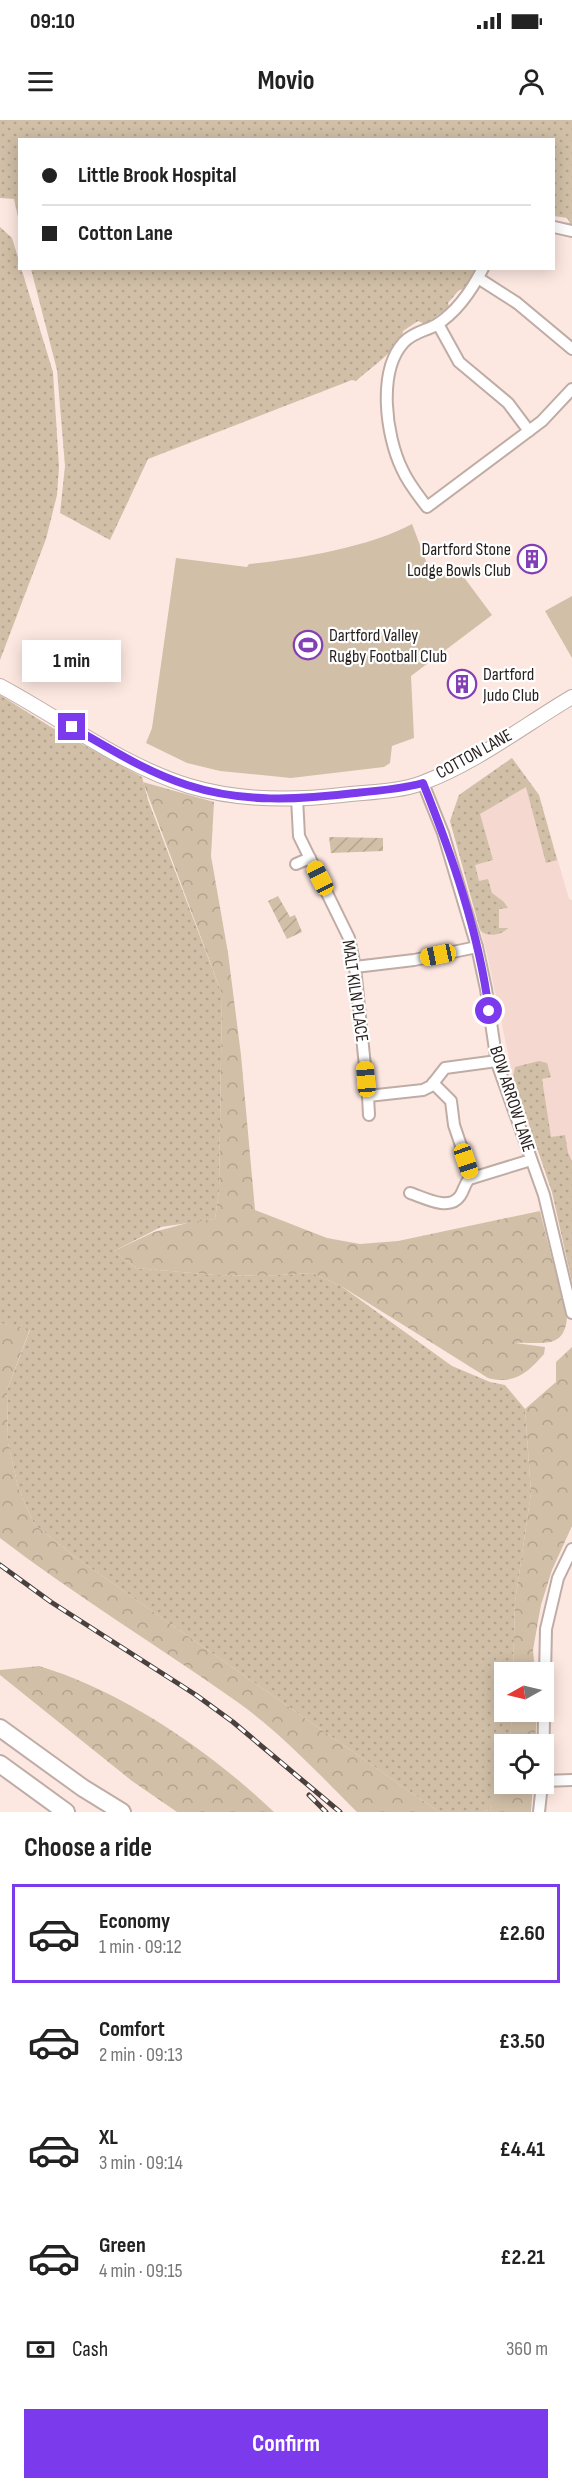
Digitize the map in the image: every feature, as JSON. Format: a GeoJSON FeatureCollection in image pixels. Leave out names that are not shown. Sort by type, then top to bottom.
{"type":"FeatureCollection","features":[{"type":"Feature","properties":{"kind":"highway"},"geometry":{"type":"LineString","coordinates":[[0,1718],[83,1788]]}},
{"type":"Feature","properties":{"kind":"highway"},"geometry":{"type":"LineString","coordinates":[[0,1728],[83,1788],[122,1812]]}},
{"type":"Feature","properties":{"kind":"highway"},"geometry":{"type":"LineString","coordinates":[[0,1764],[66,1812]]}},
{"type":"Feature","properties":{"kind":"highway"},"geometry":{"type":"LineString","coordinates":[[0,1777],[57,1812]]}},
{"type":"Feature","properties":{"kind":"main road","name":"COTTON LANE"},"geometry":{"type":"LineString","coordinates":[[0,686],[136,764],[187,785],[252,798],[297,798],[375,791],[423,783],[471,759],[572,697]]}},
{"type":"Feature","properties":{"kind":"street"},"geometry":{"type":"LineString","coordinates":[[555,227],[572,231]]}},
{"type":"Feature","properties":{"kind":"street"},"geometry":{"type":"LineString","coordinates":[[572,349],[480,273],[463,300],[438,324],[414,334],[403,343],[392,361],[386,385],[392,440],[403,472],[430,511],[551,413],[572,389]]}},
{"type":"Feature","properties":{"kind":"street"},"geometry":{"type":"LineString","coordinates":[[438,324],[459,362],[506,401],[529,431]]}},
{"type":"Feature","properties":{"kind":"street","name":"BOW ARROW LANE"},"geometry":{"type":"LineString","coordinates":[[423,783],[443,833],[477,947],[497,1061],[543,1195],[572,1313]]}},
{"type":"Feature","properties":{"kind":"street","name":"MALT KILN PLACE"},"geometry":{"type":"LineString","coordinates":[[297,798],[301,839],[349,938],[355,967],[369,1115]]}},
{"type":"Feature","properties":{"kind":"street"},"geometry":{"type":"LineString","coordinates":[[296,864],[310,858]]}},
{"type":"Feature","properties":{"kind":"street"},"geometry":{"type":"LineString","coordinates":[[355,967],[414,960],[477,947]]}},
{"type":"Feature","properties":{"kind":"street"},"geometry":{"type":"LineString","coordinates":[[368,1096],[422,1090],[433,1083],[445,1068],[497,1061]]}},
{"type":"Feature","properties":{"kind":"street"},"geometry":{"type":"LineString","coordinates":[[433,1083],[451,1101],[454,1125],[472,1178]]}},
{"type":"Feature","properties":{"kind":"street"},"geometry":{"type":"LineString","coordinates":[[410,1193],[435,1203],[452,1202],[459,1197],[465,1184],[472,1178],[531,1160]]}},
{"type":"Feature","properties":{"kind":"street"},"geometry":{"type":"LineString","coordinates":[[544,1734],[546,1629],[558,1578],[572,1550]]}},
{"type":"Feature","properties":{"kind":"street"},"geometry":{"type":"LineString","coordinates":[[554,1781],[572,1780]]}},
{"type":"Feature","properties":{"kind":"street"},"geometry":{"type":"LineString","coordinates":[[539,1812],[541,1794]]}},
{"type":"Feature","properties":{"kind":"shaded area"},"geometry":{"type":"Polygon","coordinates":[[[512,758],[539,795],[569,899],[572,900],[572,1282],[552,1192],[513,1077],[487,954],[450,821],[459,795],[512,758]]]}},
{"type":"Feature","properties":{"kind":"green space"},"geometry":{"type":"Polygon","coordinates":[[[0,120],[572,120],[572,227],[567,218],[555,216],[555,138],[18,138],[18,217],[14,199],[0,198],[0,120]]]}},
{"type":"Feature","properties":{"kind":"green space"},"geometry":{"type":"Polygon","coordinates":[[[0,227],[12,238],[18,258],[18,270],[22,270],[53,372],[59,467],[57,495],[46,539],[0,660],[0,227]]]}},
{"type":"Feature","properties":{"kind":"green space"},"geometry":{"type":"Polygon","coordinates":[[[31,270],[475,270],[465,289],[459,290],[448,303],[449,307],[425,324],[418,321],[403,331],[391,351],[356,381],[352,380],[148,459],[110,540],[60,513],[65,466],[57,370],[31,270]]]}},
{"type":"Feature","properties":{"kind":"green space","name":"Dartford Valley Rugby Football Club"},"geometry":{"type":"Polygon","coordinates":[[[412,524],[426,561],[440,578],[451,571],[460,572],[492,615],[411,676],[414,738],[392,746],[390,763],[384,767],[291,778],[220,771],[187,763],[146,743],[152,728],[176,558],[247,567],[249,564],[289,559],[355,545],[412,524]]]}},
{"type":"Feature","properties":{"kind":"green space"},"geometry":{"type":"Polygon","coordinates":[[[572,596],[572,658],[545,611],[572,596]]]}},
{"type":"Feature","properties":{"kind":"green space"},"geometry":{"type":"Polygon","coordinates":[[[0,695],[51,727],[142,777],[148,800],[222,994],[219,1191],[215,1219],[161,1227],[114,1251],[136,1268],[215,1275],[263,1276],[312,1273],[341,1286],[452,1366],[490,1382],[505,1385],[525,1409],[531,1493],[515,1602],[513,1662],[494,1662],[494,1722],[511,1722],[511,1734],[494,1734],[494,1794],[500,1794],[492,1806],[484,1812],[439,1812],[75,1557],[34,1524],[18,1487],[8,1443],[7,1390],[30,1330],[0,1323],[0,695]]]}},
{"type":"Feature","properties":{"kind":"green space"},"geometry":{"type":"Polygon","coordinates":[[[512,758],[539,795],[557,860],[546,863],[526,787],[480,814],[493,860],[475,865],[479,881],[488,879],[492,893],[508,908],[499,909],[499,928],[508,928],[498,934],[490,935],[480,930],[450,821],[459,795],[512,758]]]}},
{"type":"Feature","properties":{"kind":"green space"},"geometry":{"type":"Polygon","coordinates":[[[143,782],[214,802],[211,856],[228,953],[241,1055],[255,1210],[327,1238],[360,1244],[398,1241],[540,1211],[567,1318],[561,1336],[556,1340],[542,1343],[515,1343],[545,1347],[544,1354],[526,1372],[505,1380],[488,1378],[341,1286],[312,1273],[263,1276],[215,1275],[136,1268],[114,1251],[154,1232],[191,1222],[215,1219],[219,1191],[222,994],[143,782]]]}},
{"type":"Feature","properties":{"kind":"green space"},"geometry":{"type":"Polygon","coordinates":[[[329,837],[383,838],[383,851],[331,853],[329,837]]]}},
{"type":"Feature","properties":{"kind":"green space"},"geometry":{"type":"Polygon","coordinates":[[[278,896],[290,917],[295,915],[302,932],[287,939],[268,901],[278,896]]]}},
{"type":"Feature","properties":{"kind":"green space"},"geometry":{"type":"Polygon","coordinates":[[[539,1061],[547,1063],[551,1077],[542,1079],[551,1137],[565,1135],[572,1161],[572,1282],[552,1192],[513,1077],[515,1067],[539,1061]]]}},
{"type":"Feature","properties":{"kind":"green space"},"geometry":{"type":"Polygon","coordinates":[[[0,1323],[30,1329],[7,1390],[8,1443],[18,1487],[34,1524],[75,1557],[439,1812],[357,1812],[299,1754],[252,1713],[0,1538],[0,1323]]]}},
{"type":"Feature","properties":{"kind":"green space"},"geometry":{"type":"Polygon","coordinates":[[[572,1347],[572,1526],[552,1570],[541,1605],[533,1650],[534,1662],[513,1662],[515,1602],[531,1493],[525,1409],[556,1382],[556,1362],[572,1347]]]}},
{"type":"Feature","properties":{"kind":"green space"},"geometry":{"type":"Polygon","coordinates":[[[39,1666],[71,1677],[134,1707],[223,1767],[274,1812],[177,1812],[132,1781],[0,1675],[0,1670],[39,1666]]]}},
{"type":"Feature","properties":{"kind":"green space"},"geometry":{"type":"Polygon","coordinates":[[[511,1722],[536,1722],[536,1734],[511,1734],[511,1722]]]}},
{"type":"Feature","properties":{"kind":"green space"},"geometry":{"type":"Polygon","coordinates":[[[499,1794],[532,1794],[531,1812],[484,1812],[490,1808],[499,1794]]]}},
{"type":"Feature","properties":{"kind":"railway"},"geometry":{"type":"LineString","coordinates":[[0,1565],[51,1602],[196,1695],[233,1722],[340,1812]]}},
{"type":"Feature","properties":{"kind":"railway"},"geometry":{"type":"LineString","coordinates":[[309,1795],[326,1812]]}},
{"type":"Feature","properties":{"kind":"place","name":"Dartford Stone Lodge Bowls Club"},"geometry":{"type":"Point","coordinates":[532,559]}},
{"type":"Feature","properties":{"kind":"place","name":"Dartford Valley Rugby Football Club"},"geometry":{"type":"Point","coordinates":[308,645]}},
{"type":"Feature","properties":{"kind":"place","name":"Dartford Judo Club"},"geometry":{"type":"Point","coordinates":[462,684]}},
{"type":"Feature","properties":{"kind":"route"},"geometry":{"type":"LineString","coordinates":[[72,727],[136,764],[182,783],[242,797],[316,798],[423,783],[443,833],[477,947],[489,1011]]}}]}
